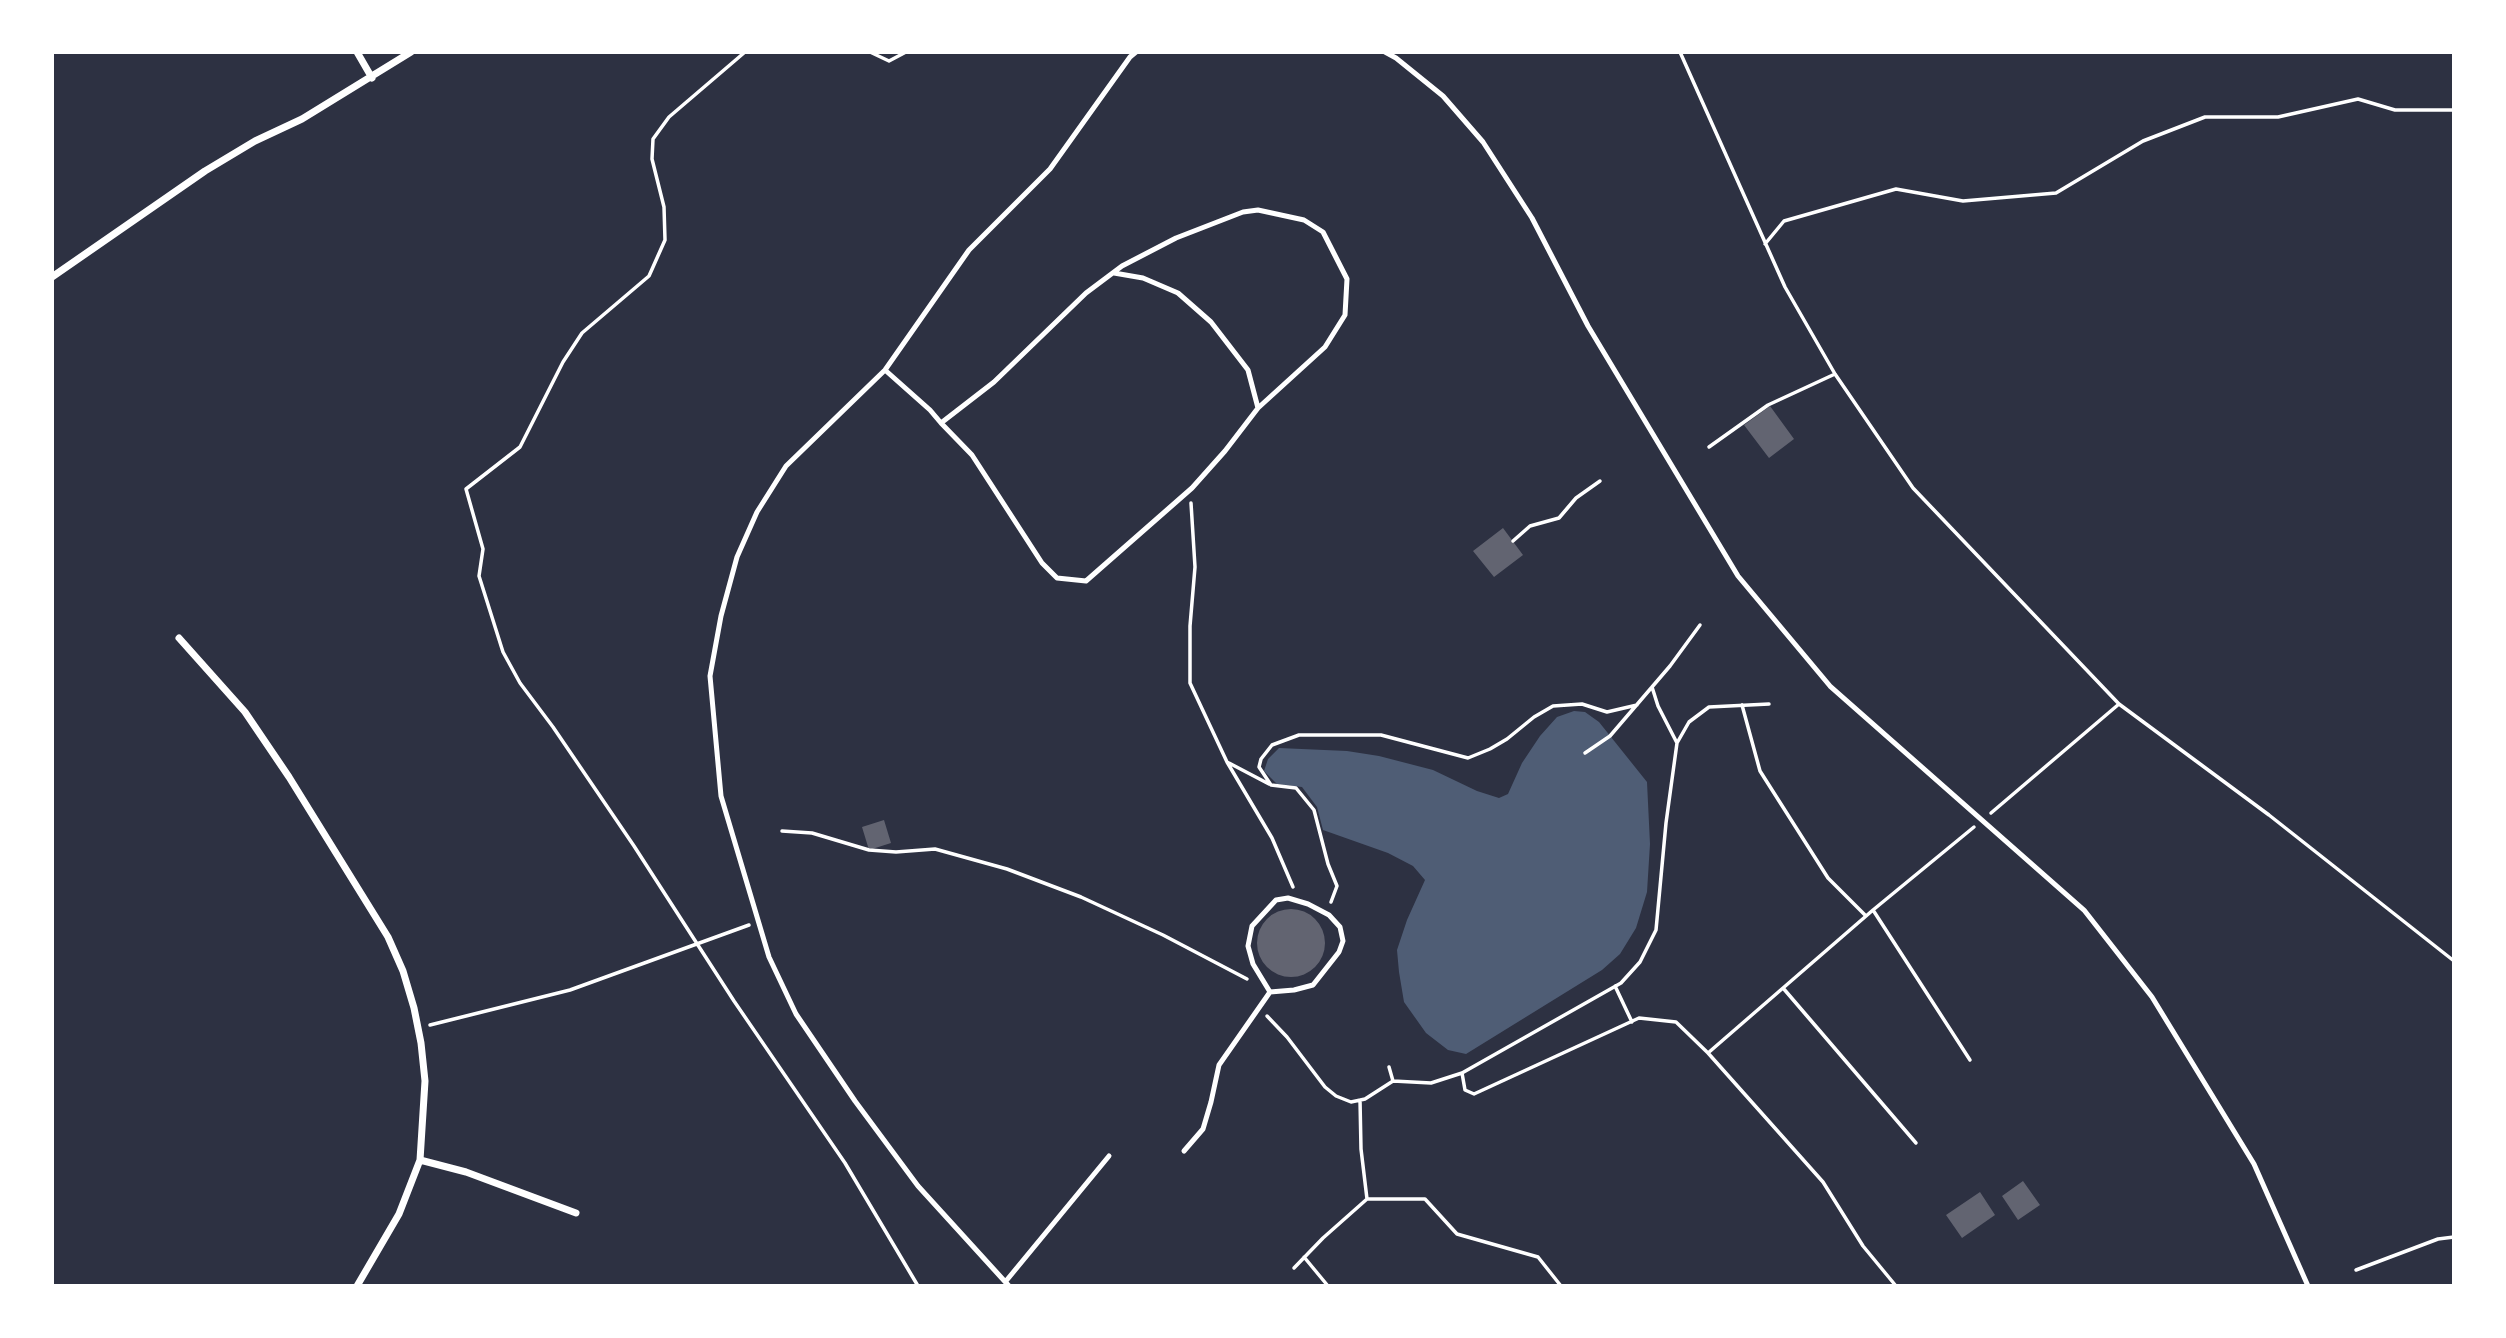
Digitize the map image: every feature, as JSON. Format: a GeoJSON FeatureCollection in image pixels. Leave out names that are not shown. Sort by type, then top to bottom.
{"type":"FeatureCollection","features":[{"type":"Feature","properties":{"kind":"street"},"geometry":{"type":"LineString","coordinates":[[357,52],[372,78]]}},
{"type":"Feature","properties":{"kind":"street"},"geometry":{"type":"LineString","coordinates":[[52,277],[205,171],[255,141],[302,119],[411,52]]}},
{"type":"Feature","properties":{"kind":"street"},"geometry":{"type":"LineString","coordinates":[[179,638],[246,712],[361,891],[403,971],[418,1027],[425,1081],[420,1160],[399,1214],[357,1286]]}},
{"type":"Feature","properties":{"kind":"street"},"geometry":{"type":"LineString","coordinates":[[420,1160],[466,1172],[576,1213]]}},
{"type":"Feature","properties":{"kind":"lane"},"geometry":{"type":"LineString","coordinates":[[1108,1156],[1008,1284],[918,1186],[796,1014],[769,957],[721,796],[710,676],[721,617],[737,557],[757,512],[786,466],[885,370],[969,250],[1050,169],[1136,52]]}},
{"type":"Feature","properties":{"kind":"lane"},"geometry":{"type":"LineString","coordinates":[[1385,52],[1443,96],[1483,142],[1532,218],[1588,326],[1738,576],[1830,686],[2084,910],[2152,997],[2254,1164],[2308,1286]]}},
{"type":"Feature","properties":{"kind":"lane"},"geometry":{"type":"LineString","coordinates":[[885,370],[930,410],[941,423],[972,455],[1042,563],[1058,578],[1086,581],[1192,488],[1258,408],[1325,347],[1345,316],[1347,279],[1323,232],[1304,220],[1258,210],[1243,212],[1176,239],[1122,266],[1086,293],[994,382],[941,423]]}},
{"type":"Feature","properties":{"kind":"lane"},"geometry":{"type":"LineString","coordinates":[[1114,273],[1143,278],[1178,293],[1211,323],[1248,370],[1258,408]]}},
{"type":"Feature","properties":{"kind":"lane"},"geometry":{"type":"LineString","coordinates":[[1184,1151],[1203,1129],[1212,1102],[1219,1065],[1258,1007],[1270,992],[1313,985],[1339,952],[1343,941],[1340,927],[1327,914],[1288,898],[1276,900],[1252,926],[1248,946],[1253,964],[1270,992]]}},
{"type":"Feature","properties":{"kind":"path"},"geometry":{"type":"LineString","coordinates":[[745,52],[669,117],[653,139],[652,159],[664,207],[665,240],[649,276],[582,333],[562,362],[520,447],[466,489],[483,549],[479,576],[503,652],[520,683],[553,727],[845,1163],[918,1286]]}},
{"type":"Feature","properties":{"kind":"path"},"geometry":{"type":"LineString","coordinates":[[870,52],[889,61],[906,52]]}},
{"type":"Feature","properties":{"kind":"path"},"geometry":{"type":"LineString","coordinates":[[1680,52],[1785,287],[1835,374],[1913,488],[2119,704],[2269,816],[2454,961]]}},
{"type":"Feature","properties":{"kind":"path"},"geometry":{"type":"LineString","coordinates":[[1765,244],[1784,221],[1896,189],[1963,201],[2056,193],[2143,141],[2205,117],[2277,117],[2358,99],[2395,110],[2454,110]]}},
{"type":"Feature","properties":{"kind":"path"},"geometry":{"type":"LineString","coordinates":[[1709,447],[1768,405],[1835,374]]}},
{"type":"Feature","properties":{"kind":"path"},"geometry":{"type":"LineString","coordinates":[[1513,541],[1530,526],[1559,518],[1576,498],[1600,481]]}},
{"type":"Feature","properties":{"kind":"path"},"geometry":{"type":"LineString","coordinates":[[1192,488],[1195,567],[1189,683],[1227,762],[1272,838],[1300,901]]}},
{"type":"Feature","properties":{"kind":"path"},"geometry":{"type":"LineString","coordinates":[[1585,753],[1610,736],[1700,625]]}},
{"type":"Feature","properties":{"kind":"path"},"geometry":{"type":"LineString","coordinates":[[1652,687],[1658,706],[1677,743]]}},
{"type":"Feature","properties":{"kind":"path"},"geometry":{"type":"LineString","coordinates":[[1271,785],[1259,767],[1261,759],[1272,745],[1299,735],[1381,735],[1468,758],[1507,739],[1534,717],[1553,706],[1582,704],[1607,712],[1637,705]]}},
{"type":"Feature","properties":{"kind":"path"},"geometry":{"type":"LineString","coordinates":[[1258,1007],[1287,1037],[1325,1087],[1336,1096],[1351,1102],[1360,1100],[1393,1081],[1431,1083],[1462,1073],[1615,986],[1640,962],[1656,930],[1677,743],[1689,722],[1709,707],[1769,704]]}},
{"type":"Feature","properties":{"kind":"path"},"geometry":{"type":"LineString","coordinates":[[1708,1053],[1873,910],[2119,704]]}},
{"type":"Feature","properties":{"kind":"path"},"geometry":{"type":"LineString","coordinates":[[1742,705],[1760,771],[1828,878],[1866,916]]}},
{"type":"Feature","properties":{"kind":"path"},"geometry":{"type":"LineString","coordinates":[[1227,762],[1271,785],[1296,789],[1314,810],[1336,886],[1327,914]]}},
{"type":"Feature","properties":{"kind":"path"},"geometry":{"type":"LineString","coordinates":[[782,831],[812,833],[869,850],[896,852],[934,849],[1007,869],[1081,897],[1163,935],[1270,992]]}},
{"type":"Feature","properties":{"kind":"path"},"geometry":{"type":"LineString","coordinates":[[1873,910],[1970,1060]]}},
{"type":"Feature","properties":{"kind":"path"},"geometry":{"type":"LineString","coordinates":[[418,1027],[570,990],[758,922]]}},
{"type":"Feature","properties":{"kind":"path"},"geometry":{"type":"LineString","coordinates":[[1615,986],[1632,1022]]}},
{"type":"Feature","properties":{"kind":"path"},"geometry":{"type":"LineString","coordinates":[[1783,988],[1916,1143]]}},
{"type":"Feature","properties":{"kind":"path"},"geometry":{"type":"LineString","coordinates":[[1462,1073],[1465,1090],[1474,1094],[1639,1018],[1676,1023],[1708,1053],[1823,1182],[1863,1246],[1896,1286]]}},
{"type":"Feature","properties":{"kind":"path"},"geometry":{"type":"LineString","coordinates":[[1390,1067],[1393,1081]]}},
{"type":"Feature","properties":{"kind":"path"},"geometry":{"type":"LineString","coordinates":[[1360,1100],[1361,1149],[1367,1199]]}},
{"type":"Feature","properties":{"kind":"path"},"geometry":{"type":"LineString","coordinates":[[1294,1268],[1367,1199],[1425,1199],[1457,1234],[1538,1257],[1561,1286]]}},
{"type":"Feature","properties":{"kind":"path"},"geometry":{"type":"LineString","coordinates":[[2356,1270],[2438,1240],[2454,1237]]}},
{"type":"Feature","properties":{"kind":"path"},"geometry":{"type":"LineString","coordinates":[[1304,1257],[1328,1286]]}},
{"type":"Feature","properties":{"kind":"water"},"geometry":{"type":"Polygon","coordinates":[[[1574,711],[1585,712],[1599,722],[1647,782],[1650,844],[1647,892],[1636,928],[1620,954],[1602,970],[1466,1054],[1448,1050],[1426,1033],[1404,1002],[1399,972],[1397,950],[1425,880],[1413,866],[1388,853],[1323,830],[1317,807],[1302,787],[1277,784],[1264,771],[1268,759],[1279,748],[1347,751],[1379,756],[1433,770],[1477,791],[1499,798],[1508,794],[1522,763],[1540,736],[1557,717],[1574,711]]]}},
{"type":"Feature","properties":{"kind":"building"},"geometry":{"type":"Polygon","coordinates":[[[1770,406],[1794,439],[1769,458],[1744,425],[1770,406]]]}},
{"type":"Feature","properties":{"kind":"building"},"geometry":{"type":"Polygon","coordinates":[[[1503,528],[1523,555],[1494,577],[1473,551],[1503,528]]]}},
{"type":"Feature","properties":{"kind":"building"},"geometry":{"type":"Polygon","coordinates":[[[884,820],[891,843],[869,850],[862,827],[884,820]]]}},
{"type":"Feature","properties":{"kind":"building"},"geometry":{"type":"Polygon","coordinates":[[[1291,909],[1304,912],[1315,919],[1322,930],[1325,943],[1322,956],[1315,967],[1304,974],[1291,977],[1278,974],[1267,967],[1260,956],[1257,943],[1260,930],[1267,919],[1278,912],[1291,909]]]}},
{"type":"Feature","properties":{"kind":"building"},"geometry":{"type":"Polygon","coordinates":[[[2023,1181],[2040,1205],[2018,1220],[2002,1196],[2023,1181]]]}},
{"type":"Feature","properties":{"kind":"building"},"geometry":{"type":"Polygon","coordinates":[[[1980,1192],[1995,1215],[1962,1238],[1946,1215],[1980,1192]]]}}]}
